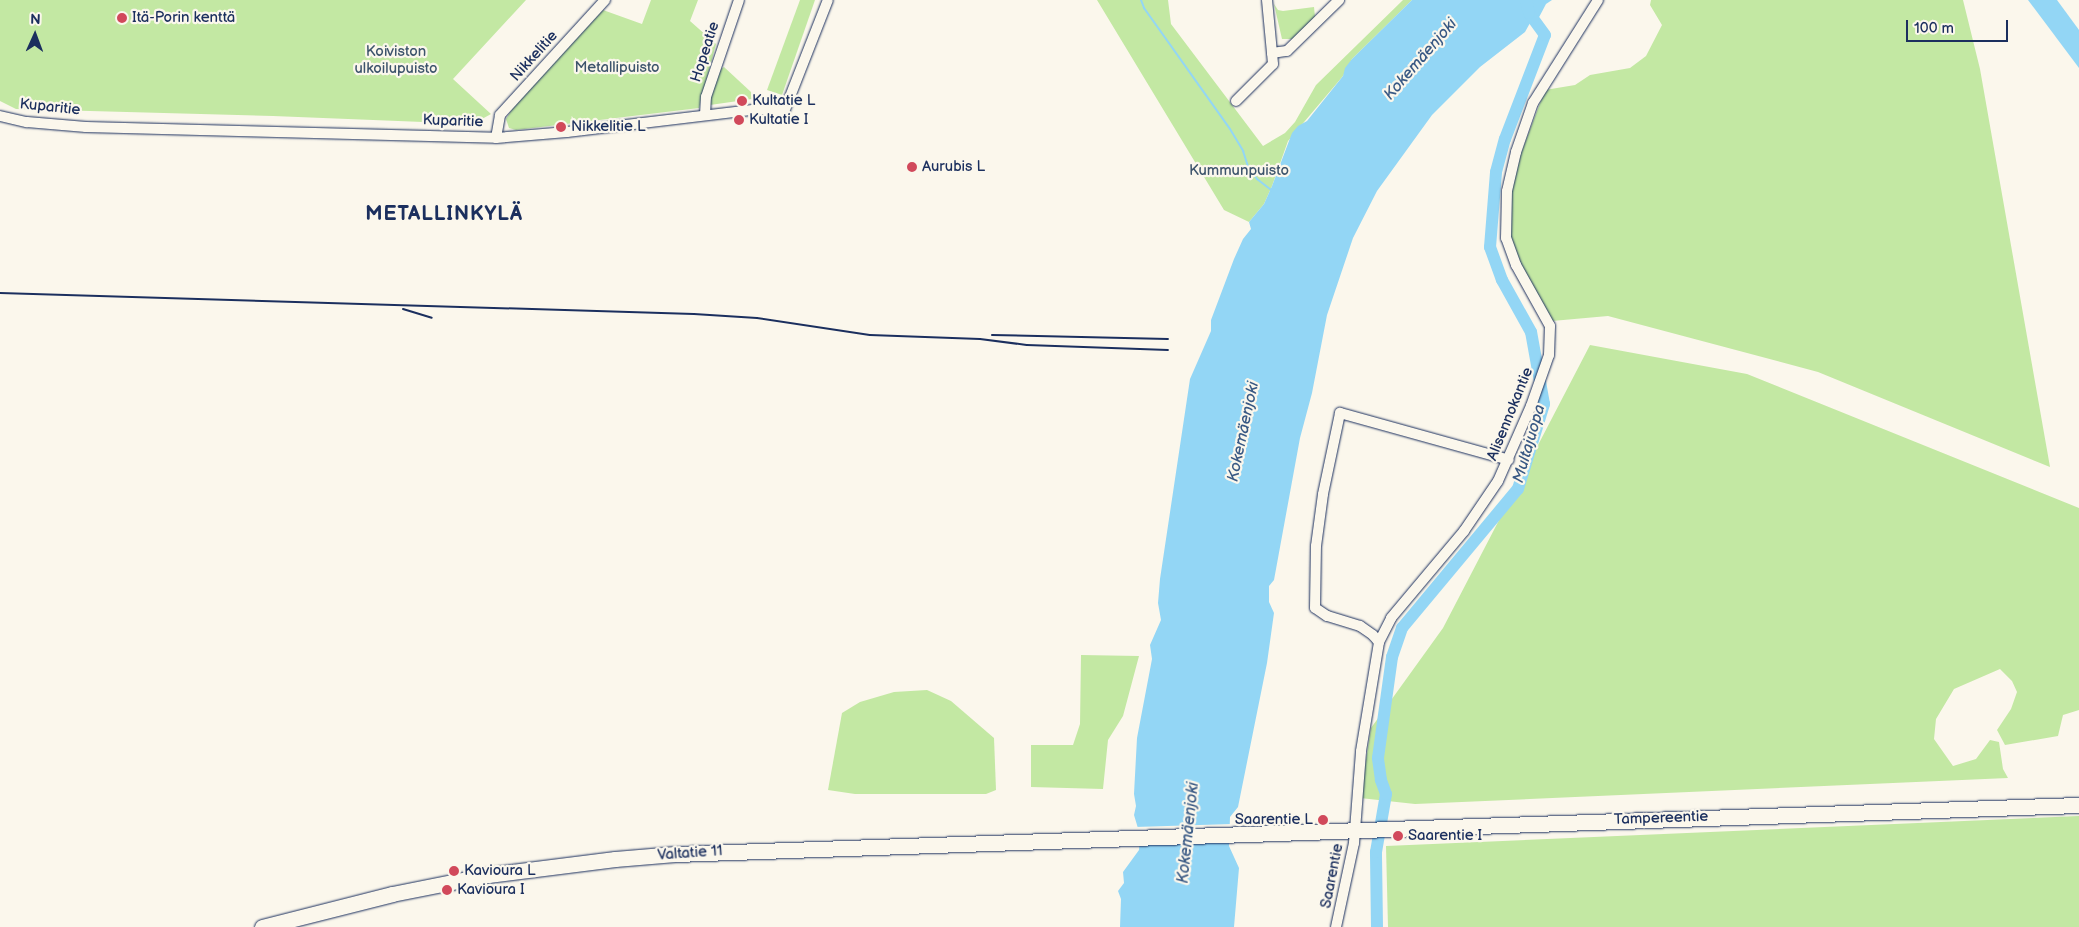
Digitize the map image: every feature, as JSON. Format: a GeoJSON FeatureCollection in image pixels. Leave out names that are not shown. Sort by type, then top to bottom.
{"type":"FeatureCollection","features":[{"type":"Feature","properties":{"kind":"highway","name":"Tampereentie"},"geometry":{"type":"LineString","coordinates":[[1242,834],[2079,805]]}},
{"type":"Feature","properties":{"kind":"highway","name":"Valtatie 11"},"geometry":{"type":"LineString","coordinates":[[262,927],[401,892],[488,876],[614,859],[738,850],[1242,834]]}},
{"type":"Feature","properties":{"kind":"street","name":"Nikkelitie"},"geometry":{"type":"LineString","coordinates":[[496,138],[500,115],[605,0]]}},
{"type":"Feature","properties":{"kind":"street","name":"Hopeatie"},"geometry":{"type":"LineString","coordinates":[[705,115],[706,97],[738,0]]}},
{"type":"Feature","properties":{"kind":"street","name":"Kuparitie"},"geometry":{"type":"LineString","coordinates":[[0,116],[27,122],[86,127],[496,138],[567,132],[759,109],[784,112],[828,0]]}},
{"type":"Feature","properties":{"kind":"street"},"geometry":{"type":"LineString","coordinates":[[1236,101],[1273,64],[1267,0]]}},
{"type":"Feature","properties":{"kind":"street"},"geometry":{"type":"LineString","coordinates":[[1272,53],[1287,51],[1339,0]]}},
{"type":"Feature","properties":{"kind":"street","name":"Alisennokantie"},"geometry":{"type":"LineString","coordinates":[[1355,830],[1361,751],[1379,642],[1391,618],[1464,531],[1498,481],[1509,460],[1531,406],[1548,355],[1550,326],[1516,265],[1506,238],[1507,191],[1516,152],[1533,103],[1598,0]]}},
{"type":"Feature","properties":{"kind":"street"},"geometry":{"type":"LineString","coordinates":[[1379,642],[1360,626],[1321,614],[1315,608],[1316,546],[1340,413],[1509,460]]}},
{"type":"Feature","properties":{"kind":"street","name":"Saarentie"},"geometry":{"type":"LineString","coordinates":[[1336,927],[1350,870],[1355,830]]}},
{"type":"Feature","properties":{"kind":"green space","name":"Koiviston ulkoilupuisto"},"geometry":{"type":"Polygon","coordinates":[[[0,0],[526,0],[453,79],[491,114],[473,124],[16,109],[0,101],[0,0]]]}},
{"type":"Feature","properties":{"kind":"green space","name":"Metallipuisto"},"geometry":{"type":"Polygon","coordinates":[[[651,0],[698,0],[690,21],[716,44],[699,108],[516,130],[509,128],[506,119],[514,106],[603,10],[642,24],[651,0]]]}},
{"type":"Feature","properties":{"kind":"green space"},"geometry":{"type":"Polygon","coordinates":[[[800,0],[815,0],[782,95],[767,90],[800,0]]]}},
{"type":"Feature","properties":{"kind":"green space","name":"Kummunpuisto"},"geometry":{"type":"Polygon","coordinates":[[[1097,0],[1168,0],[1171,24],[1263,146],[1285,133],[1295,122],[1316,85],[1403,0],[1412,0],[1352,59],[1343,76],[1288,141],[1264,204],[1249,222],[1224,210],[1097,0]]]}},
{"type":"Feature","properties":{"kind":"green space"},"geometry":{"type":"Polygon","coordinates":[[[1651,0],[1963,0],[1980,69],[2050,467],[1818,372],[1608,316],[1552,321],[1516,257],[1508,234],[1508,204],[1515,169],[1545,90],[1575,85],[1590,75],[1630,68],[1646,56],[1662,25],[1650,5],[1651,0]]]}},
{"type":"Feature","properties":{"kind":"green space"},"geometry":{"type":"Polygon","coordinates":[[[1274,4],[1278,10],[1283,11],[1314,7],[1315,17],[1293,39],[1282,39],[1274,4]]]}},
{"type":"Feature","properties":{"kind":"green space"},"geometry":{"type":"Polygon","coordinates":[[[724,67],[751,92],[752,99],[710,105],[708,101],[721,69],[724,67]]]}},
{"type":"Feature","properties":{"kind":"green space"},"geometry":{"type":"Polygon","coordinates":[[[1590,345],[1747,374],[2079,508],[2079,710],[2063,715],[2058,736],[2005,745],[1997,730],[2011,709],[2017,692],[2012,681],[2000,669],[1954,689],[1936,719],[1934,739],[1953,766],[1976,759],[1990,740],[1999,742],[2003,769],[2008,778],[1415,804],[1360,798],[1371,728],[1443,628],[1590,345]]]}},
{"type":"Feature","properties":{"kind":"green space"},"geometry":{"type":"Polygon","coordinates":[[[1081,655],[1139,656],[1123,716],[1108,740],[1103,789],[1031,787],[1031,745],[1073,745],[1080,724],[1081,655]]]}},
{"type":"Feature","properties":{"kind":"green space"},"geometry":{"type":"Polygon","coordinates":[[[927,690],[951,701],[994,738],[996,790],[986,794],[855,794],[828,790],[842,713],[860,702],[894,692],[927,690]]]}},
{"type":"Feature","properties":{"kind":"green space"},"geometry":{"type":"Polygon","coordinates":[[[2079,816],[2079,927],[1388,927],[1386,846],[2079,816]]]}},
{"type":"Feature","properties":{"kind":"water","name":"Kokemäenjoki"},"geometry":{"type":"Polygon","coordinates":[[[1412,0],[1552,0],[1546,4],[1536,23],[1530,23],[1525,32],[1480,67],[1432,115],[1377,191],[1353,238],[1327,315],[1312,393],[1300,438],[1274,580],[1269,586],[1269,602],[1274,613],[1267,663],[1238,807],[1230,817],[1229,846],[1239,868],[1234,927],[1120,927],[1121,899],[1118,891],[1124,883],[1123,872],[1139,850],[1140,835],[1134,815],[1136,806],[1134,794],[1137,738],[1152,659],[1150,645],[1161,620],[1158,603],[1160,579],[1190,379],[1211,331],[1211,320],[1234,259],[1243,239],[1251,229],[1249,222],[1264,204],[1292,133],[1298,126],[1307,121],[1343,76],[1345,68],[1352,59],[1412,0]]]}},
{"type":"Feature","properties":{"kind":"water"},"geometry":{"type":"Polygon","coordinates":[[[2028,0],[2057,0],[2079,30],[2079,68],[2028,0]]]}},
{"type":"Feature","properties":{"kind":"pier"},"geometry":{"type":"Polygon","coordinates":[[[1232,824],[1232,840],[1137,836],[1135,827],[1232,824]]]}},
{"type":"Feature","properties":{"kind":"waterway"},"geometry":{"type":"LineString","coordinates":[[1141,0],[1144,8],[1230,129],[1243,151],[1249,169],[1257,179],[1271,190]]}},
{"type":"Feature","properties":{"kind":"waterway","name":"Multajuopa"},"geometry":{"type":"LineString","coordinates":[[1377,927],[1376,852],[1386,794],[1381,780],[1378,758],[1392,657],[1402,628],[1518,489],[1544,404],[1531,332],[1502,280],[1490,247],[1496,172],[1505,139],[1545,35],[1529,13],[1526,0]]}},
{"type":"Feature","properties":{"kind":"railway"},"geometry":{"type":"LineString","coordinates":[[0,293],[694,314],[757,318],[870,335],[980,339],[1027,345],[1168,350]]}},
{"type":"Feature","properties":{"kind":"railway"},"geometry":{"type":"LineString","coordinates":[[403,309],[432,318]]}},
{"type":"Feature","properties":{"kind":"railway"},"geometry":{"type":"LineString","coordinates":[[992,335],[1168,339]]}},
{"type":"Feature","properties":{"kind":"place","name":"Itä-Porin kenttä"},"geometry":{"type":"Point","coordinates":[122,18]}},
{"type":"Feature","properties":{"kind":"place","name":"Kultatie L"},"geometry":{"type":"Point","coordinates":[742,101]}},
{"type":"Feature","properties":{"kind":"place","name":"Kultatie I"},"geometry":{"type":"Point","coordinates":[739,120]}},
{"type":"Feature","properties":{"kind":"place","name":"Nikkelitie L"},"geometry":{"type":"Point","coordinates":[561,127]}},
{"type":"Feature","properties":{"kind":"place","name":"Aurubis L"},"geometry":{"type":"Point","coordinates":[912,167]}},
{"type":"Feature","properties":{"kind":"place","name":"Saarentie L"},"geometry":{"type":"Point","coordinates":[1323,820]}},
{"type":"Feature","properties":{"kind":"place","name":"Saarentie I"},"geometry":{"type":"Point","coordinates":[1398,836]}},
{"type":"Feature","properties":{"kind":"place","name":"Kavioura L"},"geometry":{"type":"Point","coordinates":[454,871]}},
{"type":"Feature","properties":{"kind":"place","name":"Kavioura I"},"geometry":{"type":"Point","coordinates":[447,890]}},
{"type":"Feature","properties":{"kind":"district","name":"METALLINKYLÄ"},"geometry":{"type":"Point","coordinates":[444,214]}}]}
